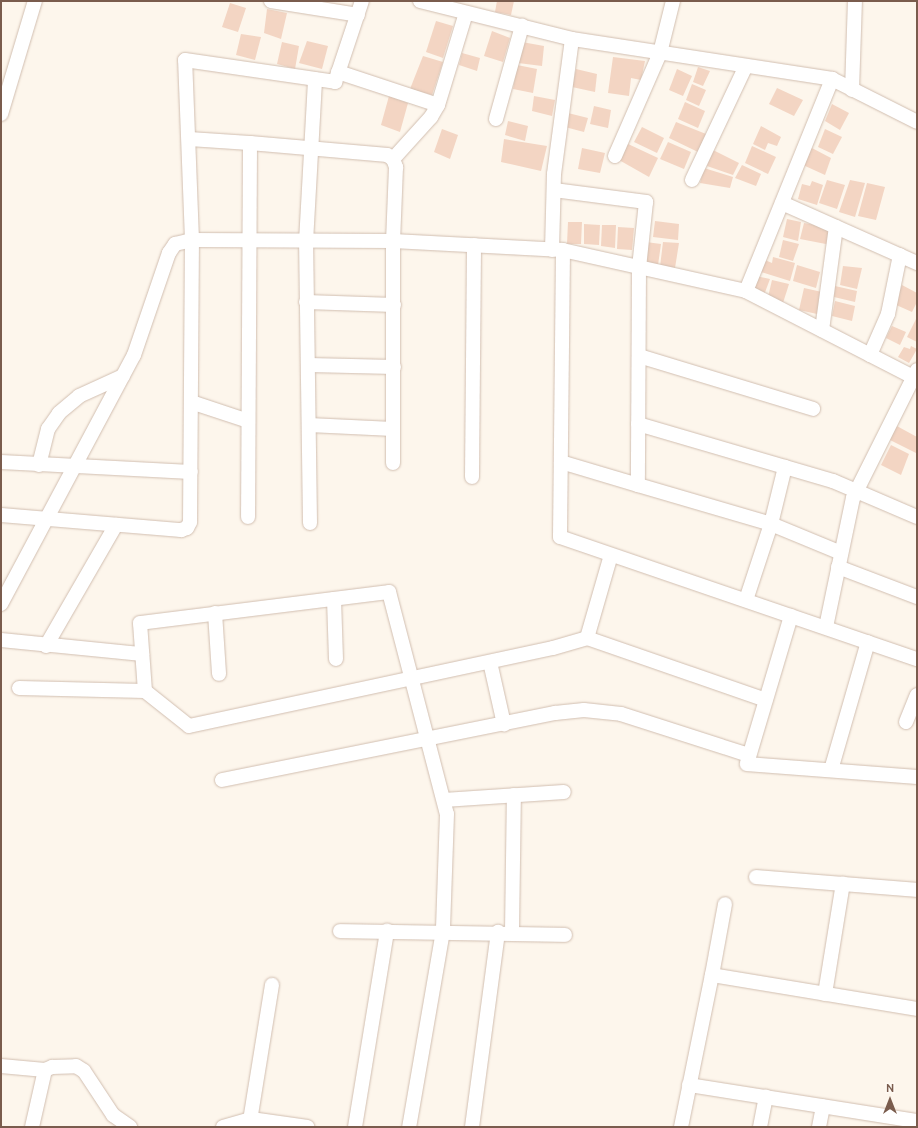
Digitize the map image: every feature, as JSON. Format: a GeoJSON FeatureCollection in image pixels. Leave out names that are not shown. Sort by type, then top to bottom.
{"type":"FeatureCollection","features":[{"type":"Feature","properties":{"kind":"street"},"geometry":{"type":"LineString","coordinates":[[1,114],[35,1]]}},
{"type":"Feature","properties":{"kind":"street"},"geometry":{"type":"LineString","coordinates":[[271,1],[358,15]]}},
{"type":"Feature","properties":{"kind":"street"},"geometry":{"type":"LineString","coordinates":[[1,515],[181,530],[187,528],[190,522],[191,472],[192,240],[189,139],[184,60],[335,82],[362,1]]}},
{"type":"Feature","properties":{"kind":"street"},"geometry":{"type":"LineString","coordinates":[[420,1],[572,39],[832,79],[917,122]]}},
{"type":"Feature","properties":{"kind":"street"},"geometry":{"type":"LineString","coordinates":[[615,156],[660,53],[673,1]]}},
{"type":"Feature","properties":{"kind":"street"},"geometry":{"type":"LineString","coordinates":[[852,90],[855,1]]}},
{"type":"Feature","properties":{"kind":"street"},"geometry":{"type":"LineString","coordinates":[[394,159],[431,117],[438,105],[466,12]]}},
{"type":"Feature","properties":{"kind":"street"},"geometry":{"type":"LineString","coordinates":[[496,119],[522,26]]}},
{"type":"Feature","properties":{"kind":"street"},"geometry":{"type":"LineString","coordinates":[[572,39],[554,190],[558,250],[561,462],[560,537],[917,659]]}},
{"type":"Feature","properties":{"kind":"street"},"geometry":{"type":"LineString","coordinates":[[692,180],[746,66]]}},
{"type":"Feature","properties":{"kind":"street"},"geometry":{"type":"LineString","coordinates":[[338,72],[438,105]]}},
{"type":"Feature","properties":{"kind":"street"},"geometry":{"type":"LineString","coordinates":[[310,523],[309,365],[306,302],[306,242],[310,147],[315,79]]}},
{"type":"Feature","properties":{"kind":"street"},"geometry":{"type":"LineString","coordinates":[[746,291],[832,79]]}},
{"type":"Feature","properties":{"kind":"street"},"geometry":{"type":"LineString","coordinates":[[189,139],[310,147],[387,155],[394,159],[396,167],[393,241],[393,463]]}},
{"type":"Feature","properties":{"kind":"street"},"geometry":{"type":"LineString","coordinates":[[248,517],[248,240],[250,143]]}},
{"type":"Feature","properties":{"kind":"street"},"geometry":{"type":"LineString","coordinates":[[554,190],[646,202],[639,267],[638,485]]}},
{"type":"Feature","properties":{"kind":"street"},"geometry":{"type":"LineString","coordinates":[[782,203],[917,263]]}},
{"type":"Feature","properties":{"kind":"street"},"geometry":{"type":"LineString","coordinates":[[822,330],[836,227]]}},
{"type":"Feature","properties":{"kind":"street"},"geometry":{"type":"LineString","coordinates":[[1,604],[136,349],[171,247],[192,240],[306,242],[393,241],[558,250],[746,291],[870,355],[916,375],[856,489],[826,627]]}},
{"type":"Feature","properties":{"kind":"street"},"geometry":{"type":"LineString","coordinates":[[472,477],[474,245]]}},
{"type":"Feature","properties":{"kind":"street"},"geometry":{"type":"LineString","coordinates":[[870,355],[888,314],[900,256]]}},
{"type":"Feature","properties":{"kind":"street"},"geometry":{"type":"LineString","coordinates":[[306,302],[394,305]]}},
{"type":"Feature","properties":{"kind":"street"},"geometry":{"type":"LineString","coordinates":[[639,356],[813,409]]}},
{"type":"Feature","properties":{"kind":"street"},"geometry":{"type":"LineString","coordinates":[[309,365],[394,367]]}},
{"type":"Feature","properties":{"kind":"street"},"geometry":{"type":"LineString","coordinates":[[39,465],[48,429],[59,413],[79,396],[123,376]]}},
{"type":"Feature","properties":{"kind":"street"},"geometry":{"type":"LineString","coordinates":[[191,402],[248,421]]}},
{"type":"Feature","properties":{"kind":"street"},"geometry":{"type":"LineString","coordinates":[[638,424],[856,489],[917,517]]}},
{"type":"Feature","properties":{"kind":"street"},"geometry":{"type":"LineString","coordinates":[[309,425],[393,429]]}},
{"type":"Feature","properties":{"kind":"street"},"geometry":{"type":"LineString","coordinates":[[1,462],[73,468],[191,472]]}},
{"type":"Feature","properties":{"kind":"street"},"geometry":{"type":"LineString","coordinates":[[561,462],[771,524],[841,553]]}},
{"type":"Feature","properties":{"kind":"street"},"geometry":{"type":"LineString","coordinates":[[746,600],[771,524],[785,467]]}},
{"type":"Feature","properties":{"kind":"street"},"geometry":{"type":"LineString","coordinates":[[46,646],[116,525]]}},
{"type":"Feature","properties":{"kind":"street"},"geometry":{"type":"LineString","coordinates":[[587,638],[612,555]]}},
{"type":"Feature","properties":{"kind":"street"},"geometry":{"type":"LineString","coordinates":[[838,567],[917,597]]}},
{"type":"Feature","properties":{"kind":"street"},"geometry":{"type":"LineString","coordinates":[[146,691],[140,623],[389,592],[413,678],[447,814],[443,931],[409,1127]]}},
{"type":"Feature","properties":{"kind":"street"},"geometry":{"type":"LineString","coordinates":[[334,599],[336,659]]}},
{"type":"Feature","properties":{"kind":"street"},"geometry":{"type":"LineString","coordinates":[[215,613],[218,674]]}},
{"type":"Feature","properties":{"kind":"street"},"geometry":{"type":"LineString","coordinates":[[791,616],[747,764],[917,777]]}},
{"type":"Feature","properties":{"kind":"street"},"geometry":{"type":"LineString","coordinates":[[19,688],[146,691],[189,726],[490,662],[553,648],[587,638],[766,700]]}},
{"type":"Feature","properties":{"kind":"street"},"geometry":{"type":"LineString","coordinates":[[1,640],[46,646],[142,654]]}},
{"type":"Feature","properties":{"kind":"street"},"geometry":{"type":"LineString","coordinates":[[831,770],[868,642]]}},
{"type":"Feature","properties":{"kind":"street"},"geometry":{"type":"LineString","coordinates":[[490,662],[504,724]]}},
{"type":"Feature","properties":{"kind":"street"},"geometry":{"type":"LineString","coordinates":[[906,722],[917,695]]}},
{"type":"Feature","properties":{"kind":"street"},"geometry":{"type":"LineString","coordinates":[[222,780],[571,711],[609,711],[750,754]]}},
{"type":"Feature","properties":{"kind":"street"},"geometry":{"type":"LineString","coordinates":[[444,800],[564,792]]}},
{"type":"Feature","properties":{"kind":"street"},"geometry":{"type":"LineString","coordinates":[[472,1127],[505,932],[514,795]]}},
{"type":"Feature","properties":{"kind":"street"},"geometry":{"type":"LineString","coordinates":[[756,877],[917,890]]}},
{"type":"Feature","properties":{"kind":"street"},"geometry":{"type":"LineString","coordinates":[[825,994],[843,883]]}},
{"type":"Feature","properties":{"kind":"street"},"geometry":{"type":"LineString","coordinates":[[681,1127],[725,904]]}},
{"type":"Feature","properties":{"kind":"street"},"geometry":{"type":"LineString","coordinates":[[340,931],[505,932],[565,935]]}},
{"type":"Feature","properties":{"kind":"street"},"geometry":{"type":"LineString","coordinates":[[355,1127],[387,931]]}},
{"type":"Feature","properties":{"kind":"street"},"geometry":{"type":"LineString","coordinates":[[712,975],[917,1009]]}},
{"type":"Feature","properties":{"kind":"street"},"geometry":{"type":"LineString","coordinates":[[250,1123],[272,985]]}},
{"type":"Feature","properties":{"kind":"street"},"geometry":{"type":"LineString","coordinates":[[1,1066],[45,1070],[52,1067],[80,1068],[113,1115],[130,1127]]}},
{"type":"Feature","properties":{"kind":"street"},"geometry":{"type":"LineString","coordinates":[[32,1127],[45,1070]]}},
{"type":"Feature","properties":{"kind":"street"},"geometry":{"type":"LineString","coordinates":[[689,1085],[917,1121]]}},
{"type":"Feature","properties":{"kind":"street"},"geometry":{"type":"LineString","coordinates":[[760,1127],[766,1097]]}},
{"type":"Feature","properties":{"kind":"street"},"geometry":{"type":"LineString","coordinates":[[819,1127],[823,1106]]}},
{"type":"Feature","properties":{"kind":"street"},"geometry":{"type":"LineString","coordinates":[[223,1127],[250,1123],[304,1127]]}},
{"type":"Feature","properties":{"kind":"building"},"geometry":{"type":"Polygon","coordinates":[[[497,1],[514,1],[511,15],[495,12],[497,1]]]}},
{"type":"Feature","properties":{"kind":"building"},"geometry":{"type":"Polygon","coordinates":[[[230,3],[246,8],[238,32],[222,27],[230,3]]]}},
{"type":"Feature","properties":{"kind":"building"},"geometry":{"type":"Polygon","coordinates":[[[267,9],[287,13],[281,39],[264,33],[267,9]]]}},
{"type":"Feature","properties":{"kind":"building"},"geometry":{"type":"Polygon","coordinates":[[[436,21],[453,26],[443,58],[426,52],[436,21]]]}},
{"type":"Feature","properties":{"kind":"building"},"geometry":{"type":"Polygon","coordinates":[[[492,31],[510,38],[503,62],[484,56],[492,31]]]}},
{"type":"Feature","properties":{"kind":"building"},"geometry":{"type":"Polygon","coordinates":[[[241,34],[261,37],[255,60],[236,55],[241,34]]]}},
{"type":"Feature","properties":{"kind":"building"},"geometry":{"type":"Polygon","coordinates":[[[307,41],[328,46],[322,69],[299,63],[307,41]]]}},
{"type":"Feature","properties":{"kind":"building"},"geometry":{"type":"Polygon","coordinates":[[[282,42],[299,46],[295,69],[277,64],[282,42]]]}},
{"type":"Feature","properties":{"kind":"building"},"geometry":{"type":"Polygon","coordinates":[[[522,42],[544,46],[542,66],[518,63],[522,42]]]}},
{"type":"Feature","properties":{"kind":"building"},"geometry":{"type":"Polygon","coordinates":[[[462,53],[480,58],[477,71],[459,65],[462,53]]]}},
{"type":"Feature","properties":{"kind":"building"},"geometry":{"type":"Polygon","coordinates":[[[423,56],[443,62],[432,95],[410,89],[423,56]]]}},
{"type":"Feature","properties":{"kind":"building"},"geometry":{"type":"Polygon","coordinates":[[[613,57],[645,61],[641,80],[631,78],[629,96],[608,93],[613,57]]]}},
{"type":"Feature","properties":{"kind":"building"},"geometry":{"type":"Polygon","coordinates":[[[517,65],[537,69],[533,93],[513,89],[517,65]]]}},
{"type":"Feature","properties":{"kind":"building"},"geometry":{"type":"Polygon","coordinates":[[[698,67],[710,71],[703,86],[693,82],[698,67]]]}},
{"type":"Feature","properties":{"kind":"building"},"geometry":{"type":"Polygon","coordinates":[[[576,69],[597,74],[595,92],[572,87],[576,69]]]}},
{"type":"Feature","properties":{"kind":"building"},"geometry":{"type":"Polygon","coordinates":[[[677,69],[692,76],[683,96],[669,90],[677,69]]]}},
{"type":"Feature","properties":{"kind":"building"},"geometry":{"type":"Polygon","coordinates":[[[692,84],[706,90],[699,106],[686,100],[692,84]]]}},
{"type":"Feature","properties":{"kind":"building"},"geometry":{"type":"Polygon","coordinates":[[[777,88],[803,100],[794,116],[769,104],[777,88]]]}},
{"type":"Feature","properties":{"kind":"building"},"geometry":{"type":"Polygon","coordinates":[[[389,96],[408,103],[400,132],[381,125],[389,96]]]}},
{"type":"Feature","properties":{"kind":"building"},"geometry":{"type":"Polygon","coordinates":[[[534,96],[555,100],[552,116],[532,111],[534,96]]]}},
{"type":"Feature","properties":{"kind":"building"},"geometry":{"type":"Polygon","coordinates":[[[685,102],[705,111],[698,128],[678,119],[685,102]]]}},
{"type":"Feature","properties":{"kind":"building"},"geometry":{"type":"Polygon","coordinates":[[[832,104],[849,113],[840,130],[825,121],[832,104]]]}},
{"type":"Feature","properties":{"kind":"building"},"geometry":{"type":"Polygon","coordinates":[[[594,106],[611,110],[608,128],[590,124],[594,106]]]}},
{"type":"Feature","properties":{"kind":"building"},"geometry":{"type":"Polygon","coordinates":[[[568,113],[588,118],[584,132],[565,127],[568,113]]]}},
{"type":"Feature","properties":{"kind":"building"},"geometry":{"type":"Polygon","coordinates":[[[508,121],[528,126],[525,141],[505,135],[508,121]]]}},
{"type":"Feature","properties":{"kind":"building"},"geometry":{"type":"Polygon","coordinates":[[[676,122],[706,134],[698,152],[669,138],[676,122]]]}},
{"type":"Feature","properties":{"kind":"building"},"geometry":{"type":"Polygon","coordinates":[[[761,126],[781,137],[777,146],[768,143],[765,150],[753,144],[761,126]]]}},
{"type":"Feature","properties":{"kind":"building"},"geometry":{"type":"Polygon","coordinates":[[[642,127],[664,138],[657,153],[634,142],[642,127]]]}},
{"type":"Feature","properties":{"kind":"building"},"geometry":{"type":"Polygon","coordinates":[[[442,129],[458,135],[450,159],[434,152],[442,129]]]}},
{"type":"Feature","properties":{"kind":"building"},"geometry":{"type":"Polygon","coordinates":[[[825,129],[842,137],[833,154],[818,147],[825,129]]]}},
{"type":"Feature","properties":{"kind":"building"},"geometry":{"type":"Polygon","coordinates":[[[504,139],[547,146],[541,171],[501,162],[504,139]]]}},
{"type":"Feature","properties":{"kind":"building"},"geometry":{"type":"Polygon","coordinates":[[[668,142],[691,152],[684,169],[660,159],[668,142]]]}},
{"type":"Feature","properties":{"kind":"building"},"geometry":{"type":"Polygon","coordinates":[[[626,143],[658,158],[649,177],[619,160],[626,143]]]}},
{"type":"Feature","properties":{"kind":"building"},"geometry":{"type":"Polygon","coordinates":[[[752,146],[776,157],[768,174],[745,163],[752,146]]]}},
{"type":"Feature","properties":{"kind":"building"},"geometry":{"type":"Polygon","coordinates":[[[810,147],[831,158],[825,175],[803,165],[810,147]]]}},
{"type":"Feature","properties":{"kind":"building"},"geometry":{"type":"Polygon","coordinates":[[[582,148],[605,153],[600,173],[578,169],[582,148]]]}},
{"type":"Feature","properties":{"kind":"building"},"geometry":{"type":"Polygon","coordinates":[[[713,150],[739,163],[733,175],[707,166],[713,150]]]}},
{"type":"Feature","properties":{"kind":"building"},"geometry":{"type":"Polygon","coordinates":[[[742,165],[761,174],[756,186],[735,178],[742,165]]]}},
{"type":"Feature","properties":{"kind":"building"},"geometry":{"type":"Polygon","coordinates":[[[704,168],[733,177],[730,188],[700,183],[704,168]]]}},
{"type":"Feature","properties":{"kind":"building"},"geometry":{"type":"Polygon","coordinates":[[[827,180],[845,185],[837,209],[819,203],[827,180]]]}},
{"type":"Feature","properties":{"kind":"building"},"geometry":{"type":"Polygon","coordinates":[[[850,180],[865,183],[855,217],[839,212],[850,180]]]}},
{"type":"Feature","properties":{"kind":"building"},"geometry":{"type":"Polygon","coordinates":[[[812,181],[823,185],[817,205],[798,199],[802,184],[810,186],[812,181]]]}},
{"type":"Feature","properties":{"kind":"building"},"geometry":{"type":"Polygon","coordinates":[[[867,183],[885,187],[876,220],[858,216],[867,183]]]}},
{"type":"Feature","properties":{"kind":"building"},"geometry":{"type":"Polygon","coordinates":[[[787,219],[801,222],[798,241],[783,237],[787,219]]]}},
{"type":"Feature","properties":{"kind":"building"},"geometry":{"type":"Polygon","coordinates":[[[655,221],[679,224],[678,240],[653,237],[655,221]]]}},
{"type":"Feature","properties":{"kind":"building"},"geometry":{"type":"Polygon","coordinates":[[[568,222],[582,222],[581,244],[567,244],[568,222]]]}},
{"type":"Feature","properties":{"kind":"building"},"geometry":{"type":"Polygon","coordinates":[[[804,223],[833,228],[831,245],[800,239],[804,223]]]}},
{"type":"Feature","properties":{"kind":"building"},"geometry":{"type":"Polygon","coordinates":[[[584,224],[600,225],[599,245],[584,244],[584,224]]]}},
{"type":"Feature","properties":{"kind":"building"},"geometry":{"type":"Polygon","coordinates":[[[602,225],[616,225],[615,248],[601,246],[602,225]]]}},
{"type":"Feature","properties":{"kind":"building"},"geometry":{"type":"Polygon","coordinates":[[[618,227],[634,228],[632,250],[617,249],[618,227]]]}},
{"type":"Feature","properties":{"kind":"building"},"geometry":{"type":"Polygon","coordinates":[[[783,240],[799,244],[793,261],[779,257],[783,240]]]}},
{"type":"Feature","properties":{"kind":"building"},"geometry":{"type":"Polygon","coordinates":[[[646,242],[661,244],[658,265],[644,263],[646,242]]]}},
{"type":"Feature","properties":{"kind":"building"},"geometry":{"type":"Polygon","coordinates":[[[663,242],[679,243],[675,268],[660,267],[663,242]]]}},
{"type":"Feature","properties":{"kind":"building"},"geometry":{"type":"Polygon","coordinates":[[[773,257],[795,263],[790,281],[761,272],[765,260],[772,263],[773,257]]]}},
{"type":"Feature","properties":{"kind":"building"},"geometry":{"type":"Polygon","coordinates":[[[797,265],[820,272],[816,288],[793,281],[797,265]]]}},
{"type":"Feature","properties":{"kind":"building"},"geometry":{"type":"Polygon","coordinates":[[[843,266],[862,268],[857,289],[840,285],[843,266]]]}},
{"type":"Feature","properties":{"kind":"building"},"geometry":{"type":"Polygon","coordinates":[[[756,276],[770,279],[764,295],[751,291],[756,276]]]}},
{"type":"Feature","properties":{"kind":"building"},"geometry":{"type":"Polygon","coordinates":[[[772,280],[789,284],[783,303],[768,297],[772,280]]]}},
{"type":"Feature","properties":{"kind":"building"},"geometry":{"type":"Polygon","coordinates":[[[902,285],[917,293],[917,302],[912,312],[894,304],[902,285]]]}},
{"type":"Feature","properties":{"kind":"building"},"geometry":{"type":"Polygon","coordinates":[[[835,286],[857,291],[855,302],[834,297],[835,286]]]}},
{"type":"Feature","properties":{"kind":"building"},"geometry":{"type":"Polygon","coordinates":[[[804,288],[822,292],[817,314],[799,310],[804,288]]]}},
{"type":"Feature","properties":{"kind":"building"},"geometry":{"type":"Polygon","coordinates":[[[835,301],[855,306],[852,321],[832,316],[835,301]]]}},
{"type":"Feature","properties":{"kind":"building"},"geometry":{"type":"Polygon","coordinates":[[[917,317],[917,342],[907,337],[917,317]]]}},
{"type":"Feature","properties":{"kind":"building"},"geometry":{"type":"Polygon","coordinates":[[[892,326],[906,332],[900,345],[886,338],[892,326]]]}},
{"type":"Feature","properties":{"kind":"building"},"geometry":{"type":"Polygon","coordinates":[[[911,346],[917,349],[909,363],[898,357],[904,347],[910,349],[911,346]]]}},
{"type":"Feature","properties":{"kind":"building"},"geometry":{"type":"Polygon","coordinates":[[[895,425],[917,437],[916,453],[888,439],[895,425]]]}},
{"type":"Feature","properties":{"kind":"building"},"geometry":{"type":"Polygon","coordinates":[[[891,445],[909,454],[901,475],[881,465],[891,445]]]}}]}
